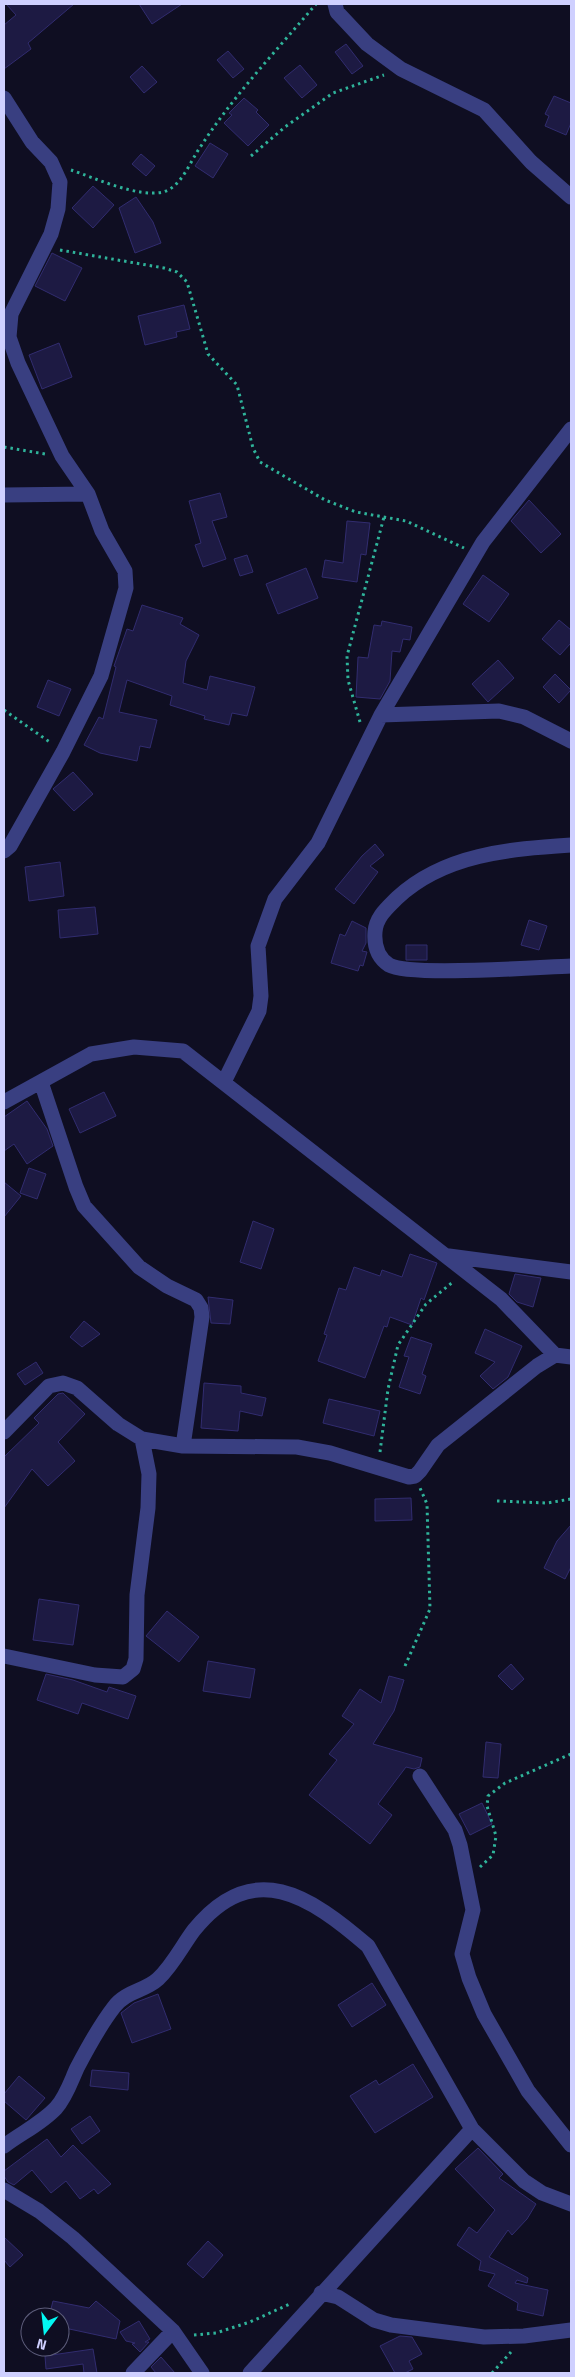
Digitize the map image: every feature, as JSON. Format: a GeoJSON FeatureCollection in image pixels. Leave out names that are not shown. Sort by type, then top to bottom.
{"type":"FeatureCollection","features":[{"type":"Feature","properties":{"kind":"street"},"geometry":{"type":"LineString","coordinates":[[335,4],[337,12],[367,44],[401,69],[484,110],[530,162],[571,197]]}},
{"type":"Feature","properties":{"kind":"street"},"geometry":{"type":"LineString","coordinates":[[4,98],[32,142],[51,162],[60,182],[58,209],[44,248],[11,314],[9,337],[18,363],[62,456],[88,494],[102,531],[125,571],[126,588],[101,676],[63,752],[10,846],[4,852]]}},
{"type":"Feature","properties":{"kind":"street"},"geometry":{"type":"LineString","coordinates":[[224,1082],[259,1011],[262,996],[258,946],[275,899],[318,843],[381,716],[476,553],[571,429]]}},
{"type":"Feature","properties":{"kind":"street"},"geometry":{"type":"LineString","coordinates":[[4,495],[88,494]]}},
{"type":"Feature","properties":{"kind":"street"},"geometry":{"type":"LineString","coordinates":[[381,716],[499,711],[524,717],[571,741]]}},
{"type":"Feature","properties":{"kind":"street"},"geometry":{"type":"LineString","coordinates":[[571,844],[531,847],[480,855],[436,870],[410,886],[382,912],[376,926],[374,943],[380,957],[391,966],[423,971],[571,966]]}},
{"type":"Feature","properties":{"kind":"street"},"geometry":{"type":"LineString","coordinates":[[4,1102],[91,1054],[134,1048],[184,1051],[501,1299],[555,1355]]}},
{"type":"Feature","properties":{"kind":"street"},"geometry":{"type":"LineString","coordinates":[[41,1082],[84,1206],[139,1267],[167,1286],[196,1300],[201,1308],[202,1317],[183,1446]]}},
{"type":"Feature","properties":{"kind":"street"},"geometry":{"type":"LineString","coordinates":[[447,1255],[571,1272]]}},
{"type":"Feature","properties":{"kind":"street"},"geometry":{"type":"LineString","coordinates":[[4,1432],[49,1386],[63,1383],[76,1388],[118,1424],[142,1439],[183,1446],[297,1447],[330,1453],[378,1467],[397,1475],[415,1476],[438,1445],[537,1366],[555,1355],[571,1357]]}},
{"type":"Feature","properties":{"kind":"street"},"geometry":{"type":"LineString","coordinates":[[4,1656],[94,1675],[123,1677],[133,1669],[136,1659],[137,1595],[148,1508],[149,1474],[142,1439]]}},
{"type":"Feature","properties":{"kind":"street"},"geometry":{"type":"LineString","coordinates":[[420,1776],[455,1830],[470,1888],[473,1910],[462,1954],[468,1978],[484,2014],[523,2083],[571,2144]]}},
{"type":"Feature","properties":{"kind":"street"},"geometry":{"type":"LineString","coordinates":[[4,2146],[57,2108],[96,2035],[115,2006],[126,1995],[157,1980],[195,1929],[222,1904],[236,1895],[266,1888],[281,1891],[309,1904],[349,1930],[368,1946],[472,2129],[524,2181],[542,2193],[571,2204]]}},
{"type":"Feature","properties":{"kind":"street"},"geometry":{"type":"LineString","coordinates":[[250,2373],[472,2129]]}},
{"type":"Feature","properties":{"kind":"street"},"geometry":{"type":"LineString","coordinates":[[4,2190],[39,2211],[73,2238],[175,2334],[202,2373]]}},
{"type":"Feature","properties":{"kind":"street"},"geometry":{"type":"LineString","coordinates":[[321,2293],[338,2297],[382,2323],[484,2337],[524,2336],[571,2330]]}},
{"type":"Feature","properties":{"kind":"street"},"geometry":{"type":"LineString","coordinates":[[133,2373],[175,2334]]}},
{"type":"Feature","properties":{"kind":"path"},"geometry":{"type":"LineString","coordinates":[[51,162],[132,190],[153,193],[165,191],[178,182],[201,145],[246,87],[316,4]]}},
{"type":"Feature","properties":{"kind":"path"},"geometry":{"type":"LineString","coordinates":[[251,156],[285,127],[333,93],[401,69]]}},
{"type":"Feature","properties":{"kind":"path"},"geometry":{"type":"LineString","coordinates":[[44,248],[164,268],[177,272],[187,282],[208,354],[238,385],[253,448],[260,462],[325,500],[356,512],[406,521],[476,553]]}},
{"type":"Feature","properties":{"kind":"path"},"geometry":{"type":"LineString","coordinates":[[4,447],[62,456]]}},
{"type":"Feature","properties":{"kind":"path"},"geometry":{"type":"LineString","coordinates":[[367,744],[348,680],[347,656],[384,517]]}},
{"type":"Feature","properties":{"kind":"path"},"geometry":{"type":"LineString","coordinates":[[4,710],[63,752]]}},
{"type":"Feature","properties":{"kind":"path"},"geometry":{"type":"LineString","coordinates":[[378,1467],[388,1389],[398,1345],[426,1304],[466,1271]]}},
{"type":"Feature","properties":{"kind":"path"},"geometry":{"type":"LineString","coordinates":[[405,1666],[430,1609],[427,1504],[415,1476]]}},
{"type":"Feature","properties":{"kind":"path"},"geometry":{"type":"LineString","coordinates":[[497,1501],[547,1503],[571,1500]]}},
{"type":"Feature","properties":{"kind":"path"},"geometry":{"type":"LineString","coordinates":[[470,1888],[479,1868],[494,1855],[496,1836],[487,1806],[488,1796],[504,1783],[571,1754]]}},
{"type":"Feature","properties":{"kind":"path"},"geometry":{"type":"LineString","coordinates":[[175,2334],[216,2333],[250,2322],[296,2302]]}},
{"type":"Feature","properties":{"kind":"path"},"geometry":{"type":"LineString","coordinates":[[492,2373],[524,2336]]}},
{"type":"Feature","properties":{"kind":"building"},"geometry":{"type":"Polygon","coordinates":[[[6,4],[74,4],[28,43],[31,49],[4,69],[4,25],[16,15],[6,4]]]}},
{"type":"Feature","properties":{"kind":"building"},"geometry":{"type":"Polygon","coordinates":[[[139,4],[182,4],[152,24],[139,4]]]}},
{"type":"Feature","properties":{"kind":"building"},"geometry":{"type":"Polygon","coordinates":[[[346,44],[363,66],[352,74],[335,52],[346,44]]]}},
{"type":"Feature","properties":{"kind":"building"},"geometry":{"type":"Polygon","coordinates":[[[228,51],[244,69],[233,78],[217,60],[228,51]]]}},
{"type":"Feature","properties":{"kind":"building"},"geometry":{"type":"Polygon","coordinates":[[[300,65],[317,85],[302,98],[284,78],[300,65]]]}},
{"type":"Feature","properties":{"kind":"building"},"geometry":{"type":"Polygon","coordinates":[[[142,66],[157,82],[144,93],[130,77],[142,66]]]}},
{"type":"Feature","properties":{"kind":"building"},"geometry":{"type":"Polygon","coordinates":[[[554,96],[571,103],[571,123],[566,135],[545,126],[549,116],[545,114],[554,96]]]}},
{"type":"Feature","properties":{"kind":"building"},"geometry":{"type":"Polygon","coordinates":[[[244,98],[258,110],[256,112],[269,125],[248,146],[224,123],[232,115],[229,113],[244,98]]]}},
{"type":"Feature","properties":{"kind":"building"},"geometry":{"type":"Polygon","coordinates":[[[210,143],[228,154],[213,178],[195,166],[210,143]]]}},
{"type":"Feature","properties":{"kind":"building"},"geometry":{"type":"Polygon","coordinates":[[[141,154],[155,166],[146,176],[132,164],[141,154]]]}},
{"type":"Feature","properties":{"kind":"building"},"geometry":{"type":"Polygon","coordinates":[[[93,186],[114,205],[93,228],[72,208],[93,186]]]}},
{"type":"Feature","properties":{"kind":"building"},"geometry":{"type":"Polygon","coordinates":[[[136,197],[153,222],[161,243],[135,253],[119,208],[136,197]]]}},
{"type":"Feature","properties":{"kind":"building"},"geometry":{"type":"Polygon","coordinates":[[[52,253],[82,268],[65,301],[35,286],[52,253]]]}},
{"type":"Feature","properties":{"kind":"building"},"geometry":{"type":"Polygon","coordinates":[[[184,305],[190,329],[176,332],[177,337],[145,345],[138,316],[184,305]]]}},
{"type":"Feature","properties":{"kind":"building"},"geometry":{"type":"Polygon","coordinates":[[[59,343],[72,377],[42,389],[29,355],[59,343]]]}},
{"type":"Feature","properties":{"kind":"building"},"geometry":{"type":"Polygon","coordinates":[[[220,493],[227,517],[212,521],[226,559],[203,567],[195,545],[201,543],[189,501],[220,493]]]}},
{"type":"Feature","properties":{"kind":"building"},"geometry":{"type":"Polygon","coordinates":[[[529,500],[561,534],[541,553],[511,521],[529,500]]]}},
{"type":"Feature","properties":{"kind":"building"},"geometry":{"type":"Polygon","coordinates":[[[347,521],[370,523],[366,555],[361,554],[357,582],[322,577],[325,560],[343,563],[347,521]]]}},
{"type":"Feature","properties":{"kind":"building"},"geometry":{"type":"Polygon","coordinates":[[[247,555],[253,572],[240,576],[234,559],[247,555]]]}},
{"type":"Feature","properties":{"kind":"building"},"geometry":{"type":"Polygon","coordinates":[[[306,568],[318,598],[278,614],[266,584],[306,568]]]}},
{"type":"Feature","properties":{"kind":"building"},"geometry":{"type":"Polygon","coordinates":[[[483,575],[509,594],[489,622],[463,604],[483,575]]]}},
{"type":"Feature","properties":{"kind":"building"},"geometry":{"type":"Polygon","coordinates":[[[142,605],[183,618],[180,624],[199,635],[186,661],[183,683],[207,690],[210,676],[255,687],[247,716],[232,713],[229,725],[204,719],[205,716],[170,705],[172,696],[127,680],[119,712],[157,720],[150,748],[140,746],[137,761],[100,753],[84,745],[99,717],[103,719],[116,667],[114,666],[127,629],[133,631],[142,605]]]}},
{"type":"Feature","properties":{"kind":"building"},"geometry":{"type":"Polygon","coordinates":[[[559,620],[571,630],[571,643],[560,655],[542,639],[559,620]]]}},
{"type":"Feature","properties":{"kind":"building"},"geometry":{"type":"Polygon","coordinates":[[[382,621],[412,627],[410,640],[403,639],[400,652],[392,651],[390,681],[380,699],[356,697],[358,657],[368,658],[374,625],[381,626],[382,621]]]}},
{"type":"Feature","properties":{"kind":"building"},"geometry":{"type":"Polygon","coordinates":[[[498,660],[514,678],[488,702],[472,684],[498,660]]]}},
{"type":"Feature","properties":{"kind":"building"},"geometry":{"type":"Polygon","coordinates":[[[555,674],[571,690],[559,703],[543,687],[555,674]]]}},
{"type":"Feature","properties":{"kind":"building"},"geometry":{"type":"Polygon","coordinates":[[[48,680],[71,689],[59,716],[37,707],[48,680]]]}},
{"type":"Feature","properties":{"kind":"building"},"geometry":{"type":"Polygon","coordinates":[[[73,772],[93,794],[74,811],[53,789],[73,772]]]}},
{"type":"Feature","properties":{"kind":"building"},"geometry":{"type":"Polygon","coordinates":[[[375,844],[384,855],[370,866],[378,872],[354,904],[335,889],[362,856],[375,844]]]}},
{"type":"Feature","properties":{"kind":"building"},"geometry":{"type":"Polygon","coordinates":[[[60,862],[64,896],[29,901],[25,867],[60,862]]]}},
{"type":"Feature","properties":{"kind":"building"},"geometry":{"type":"Polygon","coordinates":[[[95,907],[98,934],[60,938],[58,910],[95,907]]]}},
{"type":"Feature","properties":{"kind":"building"},"geometry":{"type":"Polygon","coordinates":[[[529,920],[547,926],[539,950],[521,945],[529,920]]]}},
{"type":"Feature","properties":{"kind":"building"},"geometry":{"type":"Polygon","coordinates":[[[352,921],[366,928],[366,943],[362,951],[367,952],[363,966],[360,965],[358,971],[331,963],[340,934],[345,936],[352,921]]]}},
{"type":"Feature","properties":{"kind":"building"},"geometry":{"type":"Polygon","coordinates":[[[406,945],[427,945],[427,960],[406,960],[406,945]]]}},
{"type":"Feature","properties":{"kind":"building"},"geometry":{"type":"Polygon","coordinates":[[[104,1092],[116,1116],[80,1133],[69,1109],[104,1092]]]}},
{"type":"Feature","properties":{"kind":"building"},"geometry":{"type":"Polygon","coordinates":[[[27,1101],[47,1129],[53,1146],[27,1164],[14,1144],[4,1151],[4,1117],[27,1101]]]}},
{"type":"Feature","properties":{"kind":"building"},"geometry":{"type":"Polygon","coordinates":[[[29,1168],[46,1174],[37,1199],[20,1193],[29,1168]]]}},
{"type":"Feature","properties":{"kind":"building"},"geometry":{"type":"Polygon","coordinates":[[[4,1182],[21,1196],[4,1217],[4,1182]]]}},
{"type":"Feature","properties":{"kind":"building"},"geometry":{"type":"Polygon","coordinates":[[[253,1221],[274,1229],[261,1269],[240,1262],[253,1221]]]}},
{"type":"Feature","properties":{"kind":"building"},"geometry":{"type":"Polygon","coordinates":[[[410,1254],[437,1263],[424,1300],[421,1298],[412,1325],[390,1317],[387,1327],[384,1326],[365,1378],[318,1361],[327,1335],[324,1334],[339,1288],[346,1290],[354,1267],[380,1276],[382,1270],[402,1277],[410,1254]]]}},
{"type":"Feature","properties":{"kind":"building"},"geometry":{"type":"Polygon","coordinates":[[[515,1274],[541,1278],[533,1307],[517,1302],[509,1294],[515,1274]]]}},
{"type":"Feature","properties":{"kind":"building"},"geometry":{"type":"Polygon","coordinates":[[[208,1297],[233,1300],[230,1324],[211,1323],[208,1297]]]}},
{"type":"Feature","properties":{"kind":"building"},"geometry":{"type":"Polygon","coordinates":[[[84,1321],[100,1334],[82,1347],[70,1337],[84,1321]]]}},
{"type":"Feature","properties":{"kind":"building"},"geometry":{"type":"Polygon","coordinates":[[[485,1329],[522,1346],[508,1377],[493,1389],[480,1376],[495,1362],[475,1353],[485,1329]]]}},
{"type":"Feature","properties":{"kind":"building"},"geometry":{"type":"Polygon","coordinates":[[[411,1337],[432,1344],[422,1374],[426,1376],[420,1394],[399,1387],[409,1357],[404,1356],[411,1337]]]}},
{"type":"Feature","properties":{"kind":"building"},"geometry":{"type":"Polygon","coordinates":[[[36,1362],[43,1373],[25,1385],[17,1374],[36,1362]]]}},
{"type":"Feature","properties":{"kind":"building"},"geometry":{"type":"Polygon","coordinates":[[[204,1383],[241,1386],[241,1393],[266,1398],[262,1416],[240,1411],[238,1431],[201,1428],[204,1383]]]}},
{"type":"Feature","properties":{"kind":"building"},"geometry":{"type":"Polygon","coordinates":[[[63,1393],[85,1414],[58,1442],[75,1461],[48,1486],[32,1469],[4,1508],[4,1457],[39,1423],[34,1418],[58,1394],[63,1393]]]}},
{"type":"Feature","properties":{"kind":"building"},"geometry":{"type":"Polygon","coordinates":[[[329,1399],[380,1411],[374,1436],[323,1423],[329,1399]]]}},
{"type":"Feature","properties":{"kind":"building"},"geometry":{"type":"Polygon","coordinates":[[[411,1498],[412,1520],[375,1521],[375,1499],[411,1498]]]}},
{"type":"Feature","properties":{"kind":"building"},"geometry":{"type":"Polygon","coordinates":[[[571,1525],[571,1567],[565,1579],[544,1568],[557,1541],[571,1525]]]}},
{"type":"Feature","properties":{"kind":"building"},"geometry":{"type":"Polygon","coordinates":[[[39,1599],[79,1605],[73,1645],[33,1640],[39,1599]]]}},
{"type":"Feature","properties":{"kind":"building"},"geometry":{"type":"Polygon","coordinates":[[[167,1611],[199,1637],[179,1662],[146,1636],[167,1611]]]}},
{"type":"Feature","properties":{"kind":"building"},"geometry":{"type":"Polygon","coordinates":[[[208,1661],[255,1669],[250,1698],[203,1691],[208,1661]]]}},
{"type":"Feature","properties":{"kind":"building"},"geometry":{"type":"Polygon","coordinates":[[[511,1664],[524,1679],[512,1690],[498,1676],[511,1664]]]}},
{"type":"Feature","properties":{"kind":"building"},"geometry":{"type":"Polygon","coordinates":[[[46,1674],[73,1680],[107,1692],[109,1687],[136,1696],[128,1719],[82,1703],[78,1714],[37,1700],[46,1674]]]}},
{"type":"Feature","properties":{"kind":"building"},"geometry":{"type":"Polygon","coordinates":[[[389,1676],[404,1680],[394,1711],[373,1744],[422,1758],[420,1767],[414,1769],[406,1767],[378,1804],[392,1815],[370,1844],[309,1795],[337,1760],[329,1754],[354,1724],[342,1716],[360,1689],[381,1703],[389,1676]]]}},
{"type":"Feature","properties":{"kind":"building"},"geometry":{"type":"Polygon","coordinates":[[[486,1742],[501,1744],[498,1778],[483,1777],[486,1742]]]}},
{"type":"Feature","properties":{"kind":"building"},"geometry":{"type":"Polygon","coordinates":[[[482,1803],[492,1824],[470,1835],[459,1814],[482,1803]]]}},
{"type":"Feature","properties":{"kind":"building"},"geometry":{"type":"Polygon","coordinates":[[[372,1983],[386,2005],[352,2027],[338,2005],[372,1983]]]}},
{"type":"Feature","properties":{"kind":"building"},"geometry":{"type":"Polygon","coordinates":[[[158,1994],[171,2029],[132,2043],[121,2013],[134,2003],[158,1994]]]}},
{"type":"Feature","properties":{"kind":"building"},"geometry":{"type":"Polygon","coordinates":[[[413,2064],[433,2097],[375,2133],[350,2096],[376,2080],[379,2085],[413,2064]]]}},
{"type":"Feature","properties":{"kind":"building"},"geometry":{"type":"Polygon","coordinates":[[[92,2070],[129,2073],[128,2090],[90,2086],[92,2070]]]}},
{"type":"Feature","properties":{"kind":"building"},"geometry":{"type":"Polygon","coordinates":[[[19,2076],[45,2098],[26,2120],[4,2101],[4,2094],[19,2076]]]}},
{"type":"Feature","properties":{"kind":"building"},"geometry":{"type":"Polygon","coordinates":[[[90,2116],[100,2131],[82,2144],[71,2129],[90,2116]]]}},
{"type":"Feature","properties":{"kind":"building"},"geometry":{"type":"Polygon","coordinates":[[[47,2139],[61,2157],[73,2145],[111,2184],[98,2194],[94,2189],[80,2199],[66,2181],[51,2193],[32,2170],[14,2185],[8,2182],[4,2176],[4,2171],[47,2139]]]}},
{"type":"Feature","properties":{"kind":"building"},"geometry":{"type":"Polygon","coordinates":[[[478,2148],[503,2174],[499,2178],[536,2204],[527,2219],[512,2235],[508,2230],[489,2257],[528,2278],[527,2283],[517,2280],[515,2283],[548,2290],[543,2316],[517,2310],[518,2303],[488,2286],[495,2274],[479,2270],[481,2261],[457,2245],[469,2227],[477,2233],[495,2210],[455,2169],[478,2148]]]}},
{"type":"Feature","properties":{"kind":"building"},"geometry":{"type":"Polygon","coordinates":[[[4,2237],[23,2255],[10,2267],[4,2260],[4,2237]]]}},
{"type":"Feature","properties":{"kind":"building"},"geometry":{"type":"Polygon","coordinates":[[[208,2241],[223,2255],[203,2278],[187,2264],[208,2241]]]}},
{"type":"Feature","properties":{"kind":"building"},"geometry":{"type":"Polygon","coordinates":[[[53,2301],[89,2308],[96,2301],[120,2321],[116,2339],[70,2329],[70,2307],[52,2307],[53,2301]]]}},
{"type":"Feature","properties":{"kind":"building"},"geometry":{"type":"Polygon","coordinates":[[[139,2321],[150,2339],[145,2342],[149,2342],[140,2352],[132,2344],[135,2343],[126,2341],[120,2332],[139,2321]]]}},
{"type":"Feature","properties":{"kind":"building"},"geometry":{"type":"Polygon","coordinates":[[[400,2336],[412,2337],[422,2354],[409,2361],[413,2369],[405,2373],[395,2373],[380,2346],[400,2336]]]}},
{"type":"Feature","properties":{"kind":"building"},"geometry":{"type":"Polygon","coordinates":[[[93,2349],[97,2373],[84,2373],[83,2364],[46,2369],[45,2357],[70,2357],[70,2352],[93,2349]]]}},
{"type":"Feature","properties":{"kind":"building"},"geometry":{"type":"Polygon","coordinates":[[[161,2357],[175,2373],[156,2373],[151,2367],[161,2357]]]}}]}
